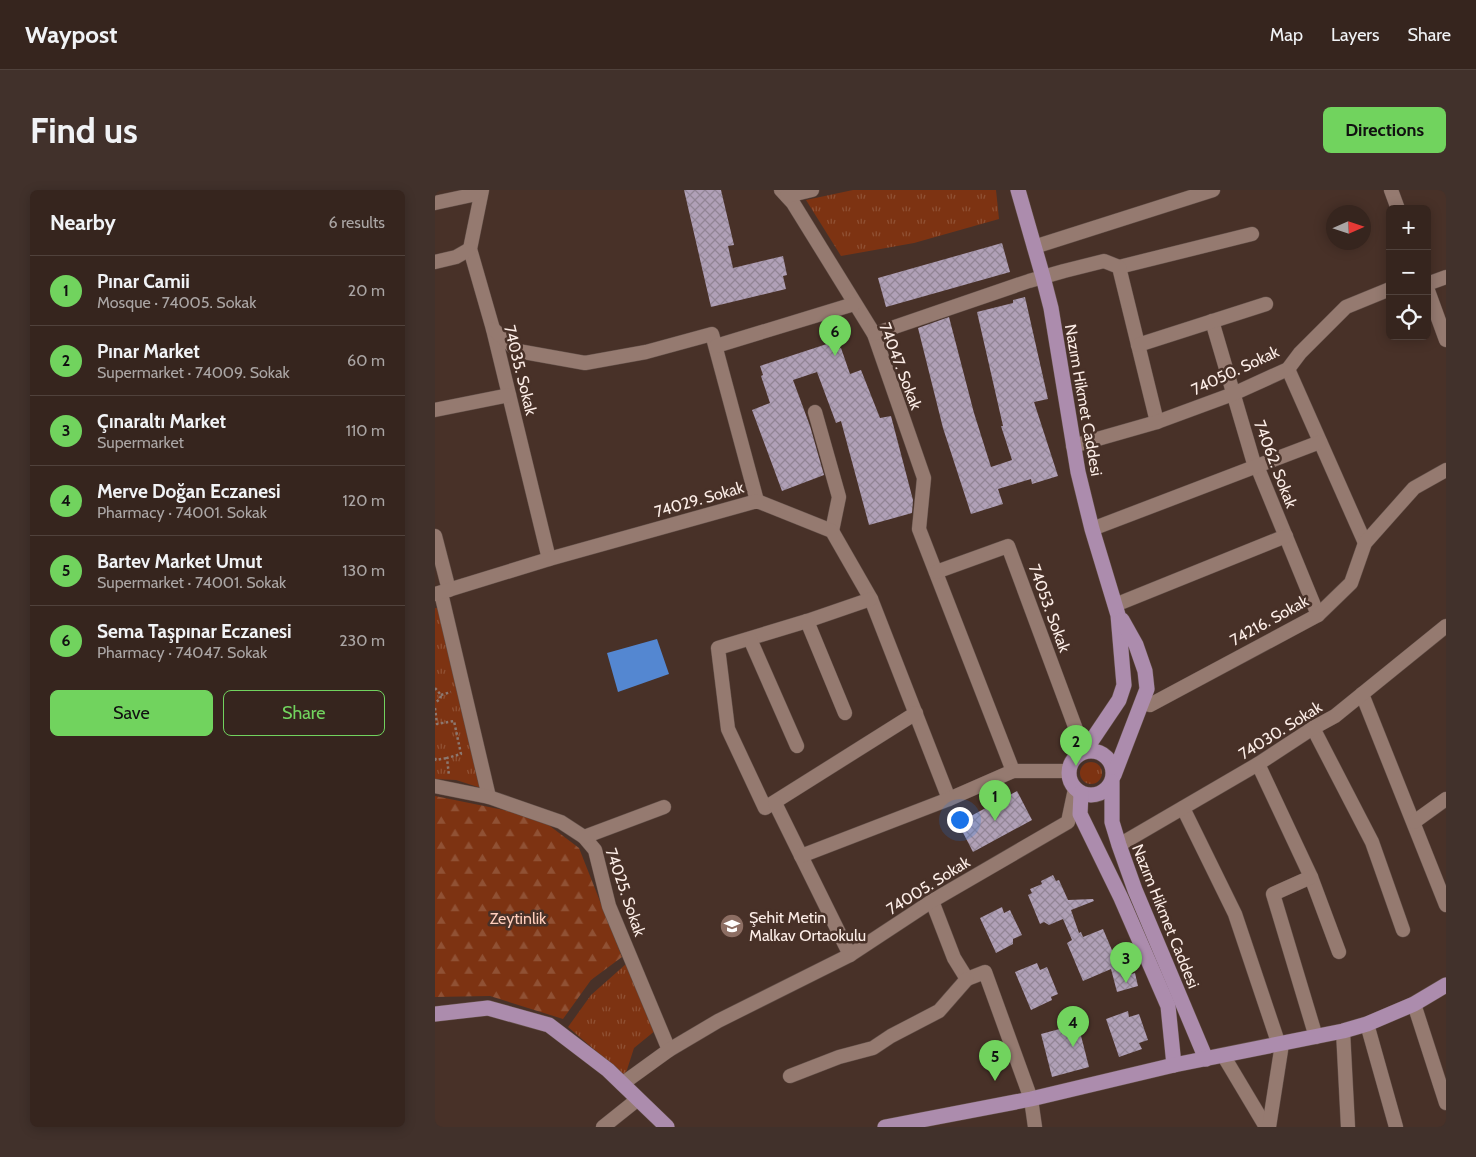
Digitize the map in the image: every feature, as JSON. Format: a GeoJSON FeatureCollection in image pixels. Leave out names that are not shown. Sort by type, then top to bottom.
{"type":"FeatureCollection","features":[{"type":"Feature","properties":{"kind":"main road","name":"Nazım Hikmet Caddesi"},"geometry":{"type":"LineString","coordinates":[[1018,190],[1051,308],[1073,446],[1092,529],[1117,610],[1136,645],[1145,671],[1147,689],[1113,778],[1112,822],[1135,890],[1206,1059]]}},
{"type":"Feature","properties":{"kind":"main road","name":"Nazım Hikmet Caddesi"},"geometry":{"type":"LineString","coordinates":[[1081,754],[1119,700],[1124,685],[1117,610]]}},
{"type":"Feature","properties":{"kind":"main road"},"geometry":{"type":"LineString","coordinates":[[1099,752],[1110,761],[1113,778],[1102,793],[1095,795],[1078,791],[1071,782],[1069,771],[1072,761],[1081,754],[1099,752]]}},
{"type":"Feature","properties":{"kind":"main road","name":"Nazım Hikmet Caddesi"},"geometry":{"type":"LineString","coordinates":[[1078,791],[1080,814],[1121,898],[1168,1006],[1174,1065]]}},
{"type":"Feature","properties":{"kind":"main road"},"geometry":{"type":"LineString","coordinates":[[885,1127],[1031,1099],[1174,1065],[1343,1031],[1367,1024],[1414,1004],[1446,984]]}},
{"type":"Feature","properties":{"kind":"main road"},"geometry":{"type":"LineString","coordinates":[[435,1014],[487,1008],[549,1025],[607,1070],[667,1127]]}},
{"type":"Feature","properties":{"kind":"street"},"geometry":{"type":"LineString","coordinates":[[435,203],[472,195],[482,190]]}},
{"type":"Feature","properties":{"kind":"street","name":"74035. Sokak"},"geometry":{"type":"LineString","coordinates":[[482,190],[470,249],[493,329],[549,559]]}},
{"type":"Feature","properties":{"kind":"street"},"geometry":{"type":"LineString","coordinates":[[784,193],[813,190]]}},
{"type":"Feature","properties":{"kind":"street"},"geometry":{"type":"LineString","coordinates":[[1391,190],[1397,205]]}},
{"type":"Feature","properties":{"kind":"street"},"geometry":{"type":"LineString","coordinates":[[1034,247],[1205,191]]}},
{"type":"Feature","properties":{"kind":"street","name":"74047. Sokak"},"geometry":{"type":"LineString","coordinates":[[784,193],[874,334],[924,478],[919,529],[1013,771]]}},
{"type":"Feature","properties":{"kind":"street"},"geometry":{"type":"LineString","coordinates":[[874,334],[1043,277],[1104,261],[1119,267],[1252,234]]}},
{"type":"Feature","properties":{"kind":"street"},"geometry":{"type":"LineString","coordinates":[[435,262],[456,257],[470,249]]}},
{"type":"Feature","properties":{"kind":"street"},"geometry":{"type":"LineString","coordinates":[[1119,267],[1157,422]]}},
{"type":"Feature","properties":{"kind":"street"},"geometry":{"type":"LineString","coordinates":[[1431,283],[1446,277]]}},
{"type":"Feature","properties":{"kind":"street","name":"74050. Sokak"},"geometry":{"type":"LineString","coordinates":[[1073,446],[1157,422],[1233,394],[1288,369],[1300,353],[1346,307],[1386,291]]}},
{"type":"Feature","properties":{"kind":"street"},"geometry":{"type":"LineString","coordinates":[[1430,295],[1446,340]]}},
{"type":"Feature","properties":{"kind":"street"},"geometry":{"type":"LineString","coordinates":[[493,329],[518,351],[585,363],[714,340],[854,304]]}},
{"type":"Feature","properties":{"kind":"street"},"geometry":{"type":"LineString","coordinates":[[1138,344],[1266,304]]}},
{"type":"Feature","properties":{"kind":"street","name":"74062. Sokak"},"geometry":{"type":"LineString","coordinates":[[1212,321],[1255,467],[1259,471],[1318,615]]}},
{"type":"Feature","properties":{"kind":"street"},"geometry":{"type":"LineString","coordinates":[[714,340],[757,501]]}},
{"type":"Feature","properties":{"kind":"street"},"geometry":{"type":"LineString","coordinates":[[1288,369],[1365,543]]}},
{"type":"Feature","properties":{"kind":"street"},"geometry":{"type":"LineString","coordinates":[[435,410],[509,395]]}},
{"type":"Feature","properties":{"kind":"street"},"geometry":{"type":"LineString","coordinates":[[815,412],[839,497],[832,531],[871,599],[949,799]]}},
{"type":"Feature","properties":{"kind":"street"},"geometry":{"type":"LineString","coordinates":[[1092,529],[1320,442]]}},
{"type":"Feature","properties":{"kind":"street","name":"74216. Sokak"},"geometry":{"type":"LineString","coordinates":[[1142,703],[1150,705],[1318,615],[1351,583],[1365,543],[1414,488],[1446,470]]}},
{"type":"Feature","properties":{"kind":"street","name":"74029. Sokak"},"geometry":{"type":"LineString","coordinates":[[442,592],[549,559],[757,501],[832,531]]}},
{"type":"Feature","properties":{"kind":"street"},"geometry":{"type":"LineString","coordinates":[[435,536],[442,592],[489,797]]}},
{"type":"Feature","properties":{"kind":"street"},"geometry":{"type":"LineString","coordinates":[[1117,610],[1286,536]]}},
{"type":"Feature","properties":{"kind":"street","name":"74053. Sokak"},"geometry":{"type":"LineString","coordinates":[[936,572],[1008,546],[1077,732],[1081,754]]}},
{"type":"Feature","properties":{"kind":"street"},"geometry":{"type":"LineString","coordinates":[[850,955],[801,856],[727,729],[718,648],[871,599]]}},
{"type":"Feature","properties":{"kind":"street"},"geometry":{"type":"LineString","coordinates":[[807,621],[845,713]]}},
{"type":"Feature","properties":{"kind":"street","name":"74030. Sokak"},"geometry":{"type":"LineString","coordinates":[[1119,845],[1258,764],[1335,716],[1446,626]]}},
{"type":"Feature","properties":{"kind":"street"},"geometry":{"type":"LineString","coordinates":[[750,639],[797,746]]}},
{"type":"Feature","properties":{"kind":"street"},"geometry":{"type":"LineString","coordinates":[[1362,694],[1446,905]]}},
{"type":"Feature","properties":{"kind":"street"},"geometry":{"type":"LineString","coordinates":[[770,805],[916,713]]}},
{"type":"Feature","properties":{"kind":"street"},"geometry":{"type":"LineString","coordinates":[[1313,728],[1372,842],[1403,930]]}},
{"type":"Feature","properties":{"kind":"street"},"geometry":{"type":"LineString","coordinates":[[1258,764],[1311,877],[1339,952]]}},
{"type":"Feature","properties":{"kind":"street"},"geometry":{"type":"LineString","coordinates":[[801,856],[949,799],[1013,771],[1069,771]]}},
{"type":"Feature","properties":{"kind":"street","name":"74025. Sokak"},"geometry":{"type":"LineString","coordinates":[[442,787],[489,797],[561,822],[584,837],[595,850],[609,906],[669,1050]]}},
{"type":"Feature","properties":{"kind":"street","name":"74005. Sokak"},"geometry":{"type":"LineString","coordinates":[[622,1084],[669,1050],[718,1021],[850,955],[932,901],[1068,822],[1078,791]]}},
{"type":"Feature","properties":{"kind":"street"},"geometry":{"type":"LineString","coordinates":[[1414,822],[1446,798]]}},
{"type":"Feature","properties":{"kind":"street"},"geometry":{"type":"LineString","coordinates":[[584,837],[665,808]]}},
{"type":"Feature","properties":{"kind":"street"},"geometry":{"type":"LineString","coordinates":[[1183,808],[1235,914],[1280,1044],[1267,1127]]}},
{"type":"Feature","properties":{"kind":"street"},"geometry":{"type":"LineString","coordinates":[[1311,877],[1273,894],[1316,1037]]}},
{"type":"Feature","properties":{"kind":"street"},"geometry":{"type":"LineString","coordinates":[[932,901],[954,958],[967,979]]}},
{"type":"Feature","properties":{"kind":"street"},"geometry":{"type":"LineString","coordinates":[[790,1076],[839,1057],[873,1048],[891,1036],[939,1011],[967,979],[985,972],[1031,1099],[1035,1127]]}},
{"type":"Feature","properties":{"kind":"street"},"geometry":{"type":"LineString","coordinates":[[1414,1004],[1446,1103]]}},
{"type":"Feature","properties":{"kind":"street"},"geometry":{"type":"LineString","coordinates":[[1367,1024],[1396,1127]]}},
{"type":"Feature","properties":{"kind":"street"},"geometry":{"type":"LineString","coordinates":[[1343,1031],[1348,1127]]}},
{"type":"Feature","properties":{"kind":"street"},"geometry":{"type":"LineString","coordinates":[[1223,1055],[1267,1127]]}},
{"type":"Feature","properties":{"kind":"street"},"geometry":{"type":"LineString","coordinates":[[603,1127],[638,1099]]}},
{"type":"Feature","properties":{"kind":"path"},"geometry":{"type":"LineString","coordinates":[[435,688],[441,695],[440,699],[435,703]]}},
{"type":"Feature","properties":{"kind":"path"},"geometry":{"type":"LineString","coordinates":[[435,708],[436,724],[454,722],[461,754],[436,760],[435,758]]}},
{"type":"Feature","properties":{"kind":"path"},"geometry":{"type":"LineString","coordinates":[[442,787],[450,777],[447,758],[449,757]]}},
{"type":"Feature","properties":{"kind":"green space"},"geometry":{"type":"Polygon","coordinates":[[[853,190],[996,190],[999,219],[914,243],[841,256],[806,200],[853,190]]]}},
{"type":"Feature","properties":{"kind":"green space"},"geometry":{"type":"Polygon","coordinates":[[[435,608],[438,608],[481,788],[456,780],[435,779],[435,608]]]}},
{"type":"Feature","properties":{"kind":"green space"},"geometry":{"type":"Polygon","coordinates":[[[1091,762],[1099,765],[1102,773],[1099,781],[1091,784],[1083,781],[1080,773],[1083,765],[1091,762]]]}},
{"type":"Feature","properties":{"kind":"green space","name":"Zeytinlik"},"geometry":{"type":"Polygon","coordinates":[[[435,796],[538,817],[579,848],[622,957],[591,980],[563,1019],[490,996],[435,997],[435,796]]]}},
{"type":"Feature","properties":{"kind":"green space"},"geometry":{"type":"Polygon","coordinates":[[[626,964],[656,1030],[634,1048],[625,1076],[568,1027],[591,995],[626,964]]]}},
{"type":"Feature","properties":{"kind":"water"},"geometry":{"type":"Polygon","coordinates":[[[657,639],[669,674],[618,692],[607,653],[657,639]]]}},
{"type":"Feature","properties":{"kind":"building"},"geometry":{"type":"Polygon","coordinates":[[[684,190],[721,190],[734,245],[728,246],[733,268],[783,256],[787,275],[783,276],[786,289],[711,307],[684,190]]]}},
{"type":"Feature","properties":{"kind":"building"},"geometry":{"type":"Polygon","coordinates":[[[1002,243],[1010,272],[886,307],[878,278],[1002,243]]]}},
{"type":"Feature","properties":{"kind":"building"},"geometry":{"type":"Polygon","coordinates":[[[1025,297],[1048,399],[1034,402],[1058,476],[1032,484],[1031,479],[998,489],[1003,504],[971,514],[943,428],[918,328],[949,317],[974,413],[991,467],[1012,460],[1001,426],[1003,426],[977,312],[1013,303],[1013,300],[1025,297]]]}},
{"type":"Feature","properties":{"kind":"building"},"geometry":{"type":"Polygon","coordinates":[[[836,341],[838,349],[841,348],[850,374],[861,370],[880,418],[891,416],[913,500],[912,513],[869,525],[841,421],[836,423],[817,372],[793,380],[810,426],[824,475],[782,491],[752,410],[770,403],[761,376],[763,375],[760,366],[836,341]]]}},
{"type":"Feature","properties":{"kind":"building"},"geometry":{"type":"Polygon","coordinates":[[[1017,791],[1032,820],[973,852],[958,823],[1017,791]]]}},
{"type":"Feature","properties":{"kind":"building"},"geometry":{"type":"Polygon","coordinates":[[[1053,875],[1056,881],[1059,880],[1068,900],[1093,899],[1094,901],[1071,910],[1079,933],[1081,932],[1083,937],[1103,929],[1123,976],[1135,973],[1138,986],[1117,992],[1111,969],[1083,981],[1067,943],[1072,940],[1063,919],[1049,925],[1044,922],[1040,924],[1028,895],[1032,893],[1030,889],[1042,884],[1041,881],[1053,875]]]}},
{"type":"Feature","properties":{"kind":"building"},"geometry":{"type":"Polygon","coordinates":[[[1002,907],[1004,913],[1010,910],[1022,935],[1013,939],[1013,944],[996,953],[980,918],[1002,907]]]}},
{"type":"Feature","properties":{"kind":"building"},"geometry":{"type":"Polygon","coordinates":[[[1037,963],[1040,970],[1047,967],[1058,994],[1051,997],[1052,1000],[1031,1010],[1015,972],[1037,963]]]}},
{"type":"Feature","properties":{"kind":"building"},"geometry":{"type":"Polygon","coordinates":[[[1128,1011],[1129,1017],[1139,1014],[1148,1040],[1139,1043],[1142,1049],[1119,1057],[1106,1019],[1128,1011]]]}},
{"type":"Feature","properties":{"kind":"building"},"geometry":{"type":"Polygon","coordinates":[[[1078,1024],[1089,1067],[1052,1077],[1041,1034],[1078,1024]]]}},
{"type":"Feature","properties":{"kind":"place","name":"Sema Taşpınar Eczanesi"},"geometry":{"type":"Point","coordinates":[835,356]}},
{"type":"Feature","properties":{"kind":"place","name":"Pınar Market"},"geometry":{"type":"Point","coordinates":[1076,766]}},
{"type":"Feature","properties":{"kind":"place","name":"Pınar Camii"},"geometry":{"type":"Point","coordinates":[995,821]}},
{"type":"Feature","properties":{"kind":"place","name":"Şehit Metin Malkav Ortaokulu"},"geometry":{"type":"Point","coordinates":[732,926]}},
{"type":"Feature","properties":{"kind":"place","name":"Çınaraltı Market"},"geometry":{"type":"Point","coordinates":[1126,983]}},
{"type":"Feature","properties":{"kind":"place","name":"Merve Doğan Eczanesi"},"geometry":{"type":"Point","coordinates":[1073,1047]}},
{"type":"Feature","properties":{"kind":"place","name":"Bartev Market Umut"},"geometry":{"type":"Point","coordinates":[995,1081]}}]}
